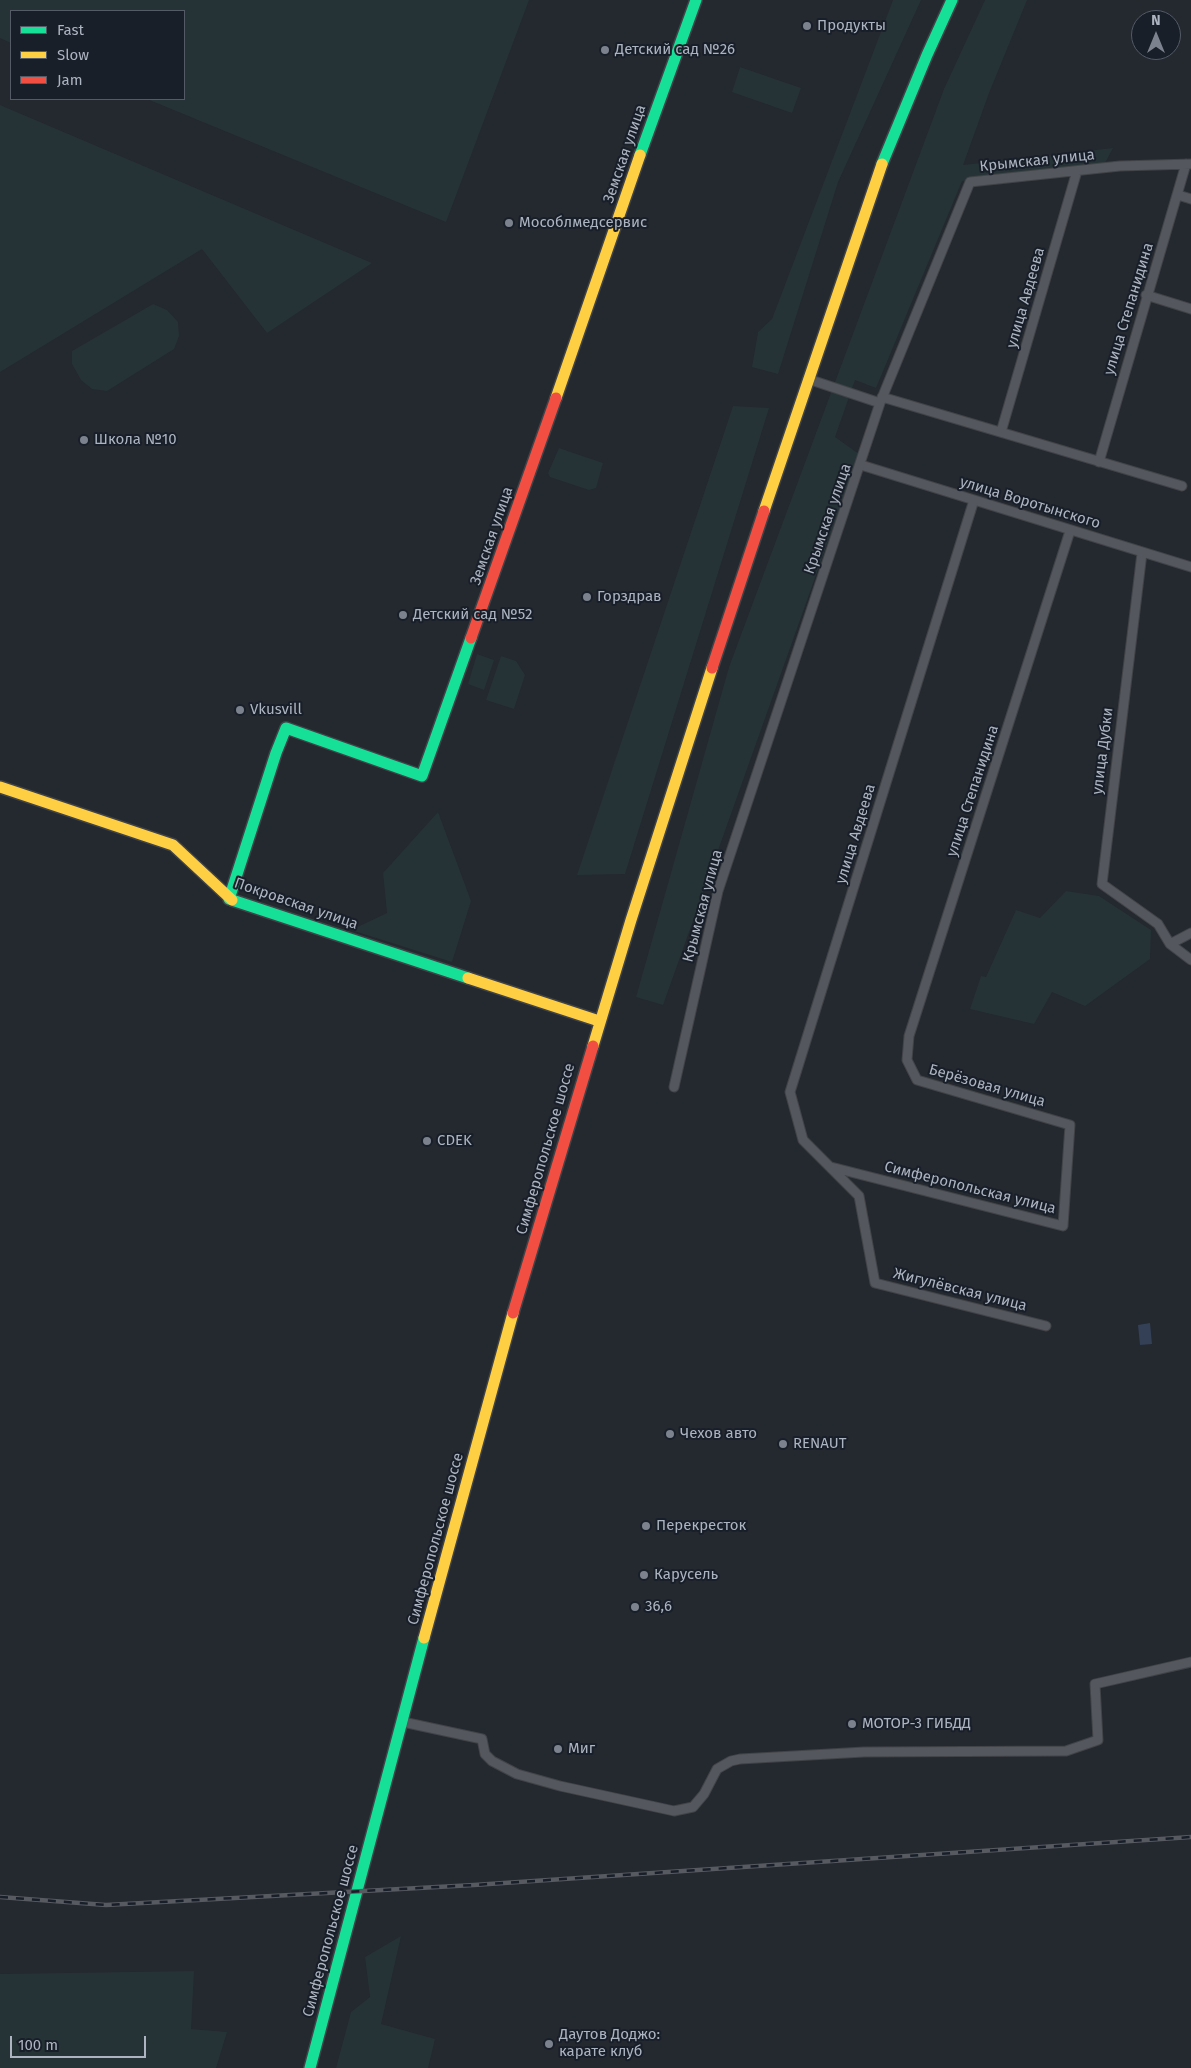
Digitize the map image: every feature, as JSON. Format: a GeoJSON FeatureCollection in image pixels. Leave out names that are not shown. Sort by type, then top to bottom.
{"type":"FeatureCollection","features":[{"type":"Feature","properties":{"kind":"main road","name":"Земская улица"},"geometry":{"type":"LineString","coordinates":[[228,900],[286,728],[422,776],[696,0]]}},
{"type":"Feature","properties":{"kind":"main road","name":"Симферопольское шоссе"},"geometry":{"type":"LineString","coordinates":[[310,2068],[344,1935],[502,1351],[599,1021],[728,616],[874,184],[927,55],[952,0]]}},
{"type":"Feature","properties":{"kind":"main road","name":"Покровская улица"},"geometry":{"type":"LineString","coordinates":[[0,787],[172,844],[228,900],[599,1021]]}},
{"type":"Feature","properties":{"kind":"street","name":"Крымская улица"},"geometry":{"type":"LineString","coordinates":[[674,1087],[718,891],[881,400],[970,182],[1120,166],[1188,164]]}},
{"type":"Feature","properties":{"kind":"street","name":"улица Степанидина"},"geometry":{"type":"LineString","coordinates":[[1099,462],[1146,295],[1188,164]]}},
{"type":"Feature","properties":{"kind":"street","name":"улица Авдеева"},"geometry":{"type":"LineString","coordinates":[[1001,432],[1076,171]]}},
{"type":"Feature","properties":{"kind":"street"},"geometry":{"type":"LineString","coordinates":[[1178,195],[1191,199]]}},
{"type":"Feature","properties":{"kind":"street"},"geometry":{"type":"LineString","coordinates":[[1146,295],[1191,309]]}},
{"type":"Feature","properties":{"kind":"street"},"geometry":{"type":"LineString","coordinates":[[808,379],[1001,432],[1182,486]]}},
{"type":"Feature","properties":{"kind":"street","name":"улица Воротынского"},"geometry":{"type":"LineString","coordinates":[[861,465],[1191,567]]}},
{"type":"Feature","properties":{"kind":"street","name":"улица Авдеева"},"geometry":{"type":"LineString","coordinates":[[831,1167],[803,1140],[790,1092],[974,500]]}},
{"type":"Feature","properties":{"kind":"street","name":"улица Степанидина"},"geometry":{"type":"LineString","coordinates":[[907,1060],[909,1036],[1070,531]]}},
{"type":"Feature","properties":{"kind":"street","name":"улица Дубки"},"geometry":{"type":"LineString","coordinates":[[1142,553],[1102,884],[1158,924],[1170,944]]}},
{"type":"Feature","properties":{"kind":"street"},"geometry":{"type":"LineString","coordinates":[[1191,933],[1170,944],[1191,960]]}},
{"type":"Feature","properties":{"kind":"street","name":"Берёзовая улица"},"geometry":{"type":"LineString","coordinates":[[907,1060],[917,1080],[1070,1125]]}},
{"type":"Feature","properties":{"kind":"street","name":"Симферопольская улица"},"geometry":{"type":"LineString","coordinates":[[831,1167],[1063,1226],[1070,1125]]}},
{"type":"Feature","properties":{"kind":"street","name":"Жигулёвская улица"},"geometry":{"type":"LineString","coordinates":[[831,1167],[859,1196],[875,1283],[1046,1326]]}},
{"type":"Feature","properties":{"kind":"street"},"geometry":{"type":"LineString","coordinates":[[403,1722],[482,1739],[485,1754],[492,1761],[517,1774],[560,1786],[674,1811],[693,1807],[704,1794],[717,1769],[731,1761],[740,1759],[864,1752],[1066,1751],[1098,1740],[1095,1684],[1191,1662]]}},
{"type":"Feature","properties":{"kind":"shaded area"},"geometry":{"type":"Polygon","coordinates":[[[0,0],[529,0],[446,222],[149,100],[185,100],[185,10],[10,10],[10,43],[0,38],[0,0]]]}},
{"type":"Feature","properties":{"kind":"shaded area"},"geometry":{"type":"Polygon","coordinates":[[[893,0],[921,0],[838,182],[778,374],[752,367],[758,332],[772,319],[893,0]]]}},
{"type":"Feature","properties":{"kind":"shaded area"},"geometry":{"type":"Polygon","coordinates":[[[985,0],[1027,0],[989,93],[963,165],[1113,148],[1105,163],[962,181],[876,388],[855,380],[835,437],[859,454],[663,1005],[636,997],[729,667],[944,89],[985,0]]]}},
{"type":"Feature","properties":{"kind":"shaded area"},"geometry":{"type":"Polygon","coordinates":[[[740,67],[801,88],[792,113],[732,92],[740,67]]]}},
{"type":"Feature","properties":{"kind":"shaded area"},"geometry":{"type":"Polygon","coordinates":[[[0,105],[372,263],[267,333],[202,249],[0,372],[0,105]]]}},
{"type":"Feature","properties":{"kind":"shaded area"},"geometry":{"type":"Polygon","coordinates":[[[153,304],[167,310],[178,322],[179,336],[174,349],[107,391],[92,389],[81,380],[72,364],[72,351],[153,304]]]}},
{"type":"Feature","properties":{"kind":"shaded area"},"geometry":{"type":"Polygon","coordinates":[[[733,406],[769,408],[625,874],[577,875],[733,406]]]}},
{"type":"Feature","properties":{"kind":"shaded area"},"geometry":{"type":"Polygon","coordinates":[[[559,448],[603,463],[596,488],[589,490],[550,477],[548,473],[559,448]]]}},
{"type":"Feature","properties":{"kind":"shaded area"},"geometry":{"type":"Polygon","coordinates":[[[477,654],[494,660],[484,690],[468,684],[477,654]]]}},
{"type":"Feature","properties":{"kind":"shaded area"},"geometry":{"type":"Polygon","coordinates":[[[501,656],[516,661],[525,675],[514,709],[486,700],[501,656]]]}},
{"type":"Feature","properties":{"kind":"shaded area"},"geometry":{"type":"Polygon","coordinates":[[[438,812],[471,901],[452,962],[351,930],[387,913],[383,873],[438,812]]]}},
{"type":"Feature","properties":{"kind":"shaded area"},"geometry":{"type":"Polygon","coordinates":[[[1066,891],[1099,896],[1151,930],[1150,959],[1085,1006],[1052,992],[1034,1024],[970,1009],[981,976],[986,977],[1016,910],[1040,918],[1066,891]]]}},
{"type":"Feature","properties":{"kind":"shaded area"},"geometry":{"type":"Polygon","coordinates":[[[401,1936],[381,2024],[435,2039],[428,2068],[336,2068],[351,2012],[370,1997],[365,1957],[401,1936]]]}},
{"type":"Feature","properties":{"kind":"shaded area"},"geometry":{"type":"Polygon","coordinates":[[[194,1971],[191,2029],[227,2032],[216,2068],[0,2068],[0,1974],[194,1971]]]}},
{"type":"Feature","properties":{"kind":"water"},"geometry":{"type":"Polygon","coordinates":[[[1150,1323],[1152,1344],[1140,1345],[1138,1325],[1150,1323]]]}},
{"type":"Feature","properties":{"kind":"railway"},"geometry":{"type":"LineString","coordinates":[[0,1897],[106,1905],[474,1885],[1191,1837]]}},
{"type":"Feature","properties":{"kind":"traffic: fast"},"geometry":{"type":"LineString","coordinates":[[640,155],[696,0]]}},
{"type":"Feature","properties":{"kind":"traffic: fast"},"geometry":{"type":"LineString","coordinates":[[882,164],[952,0]]}},
{"type":"Feature","properties":{"kind":"traffic: fast"},"geometry":{"type":"LineString","coordinates":[[229,899],[276,753],[286,728],[422,776],[471,638]]}},
{"type":"Feature","properties":{"kind":"traffic: fast"},"geometry":{"type":"LineString","coordinates":[[232,900],[468,978]]}},
{"type":"Feature","properties":{"kind":"traffic: fast"},"geometry":{"type":"LineString","coordinates":[[310,2068],[424,1638]]}},
{"type":"Feature","properties":{"kind":"traffic: slow"},"geometry":{"type":"LineString","coordinates":[[556,398],[640,155]]}},
{"type":"Feature","properties":{"kind":"traffic: slow"},"geometry":{"type":"LineString","coordinates":[[764,511],[882,164]]}},
{"type":"Feature","properties":{"kind":"traffic: slow"},"geometry":{"type":"LineString","coordinates":[[593,1046],[631,920],[712,668]]}},
{"type":"Feature","properties":{"kind":"traffic: slow"},"geometry":{"type":"LineString","coordinates":[[0,787],[173,845],[232,900]]}},
{"type":"Feature","properties":{"kind":"traffic: slow"},"geometry":{"type":"LineString","coordinates":[[468,978],[599,1021]]}},
{"type":"Feature","properties":{"kind":"traffic: slow"},"geometry":{"type":"LineString","coordinates":[[424,1638],[513,1313]]}},
{"type":"Feature","properties":{"kind":"traffic: jam"},"geometry":{"type":"LineString","coordinates":[[471,638],[556,398]]}},
{"type":"Feature","properties":{"kind":"traffic: jam"},"geometry":{"type":"LineString","coordinates":[[712,668],[764,511]]}},
{"type":"Feature","properties":{"kind":"traffic: jam"},"geometry":{"type":"LineString","coordinates":[[513,1313],[593,1046]]}},
{"type":"Feature","properties":{"kind":"place","name":"Продукты"},"geometry":{"type":"Point","coordinates":[807,26]}},
{"type":"Feature","properties":{"kind":"place","name":"Детский сад №26"},"geometry":{"type":"Point","coordinates":[605,50]}},
{"type":"Feature","properties":{"kind":"place","name":"Мособлмедсервис"},"geometry":{"type":"Point","coordinates":[509,223]}},
{"type":"Feature","properties":{"kind":"place","name":"Школа №10"},"geometry":{"type":"Point","coordinates":[84,440]}},
{"type":"Feature","properties":{"kind":"place","name":"Горздрав"},"geometry":{"type":"Point","coordinates":[587,597]}},
{"type":"Feature","properties":{"kind":"place","name":"Детский сад №52"},"geometry":{"type":"Point","coordinates":[403,615]}},
{"type":"Feature","properties":{"kind":"place","name":"Vkusvill"},"geometry":{"type":"Point","coordinates":[240,710]}},
{"type":"Feature","properties":{"kind":"place","name":"CDEK"},"geometry":{"type":"Point","coordinates":[427,1141]}},
{"type":"Feature","properties":{"kind":"place","name":"Чехов авто"},"geometry":{"type":"Point","coordinates":[670,1434]}},
{"type":"Feature","properties":{"kind":"place","name":"RENAUT"},"geometry":{"type":"Point","coordinates":[783,1444]}},
{"type":"Feature","properties":{"kind":"place","name":"Перекресток"},"geometry":{"type":"Point","coordinates":[646,1526]}},
{"type":"Feature","properties":{"kind":"place","name":"Карусель"},"geometry":{"type":"Point","coordinates":[644,1575]}},
{"type":"Feature","properties":{"kind":"place","name":"36,6"},"geometry":{"type":"Point","coordinates":[635,1607]}},
{"type":"Feature","properties":{"kind":"place","name":"МОТОР-3 ГИБДД"},"geometry":{"type":"Point","coordinates":[852,1724]}},
{"type":"Feature","properties":{"kind":"place","name":"Миг"},"geometry":{"type":"Point","coordinates":[558,1749]}},
{"type":"Feature","properties":{"kind":"place","name":"Даутов Доджо: карате клуб"},"geometry":{"type":"Point","coordinates":[549,2044]}}]}
